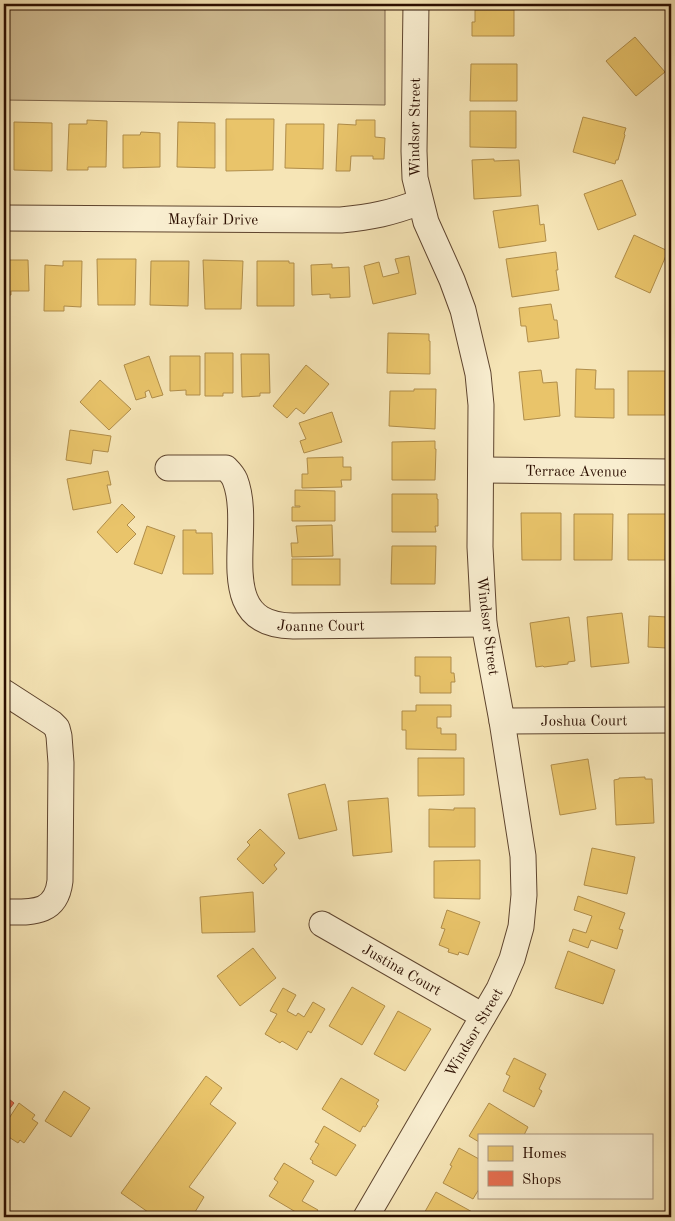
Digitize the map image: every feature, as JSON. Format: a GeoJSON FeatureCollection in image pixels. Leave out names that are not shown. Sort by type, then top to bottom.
{"type":"FeatureCollection","features":[{"type":"Feature","properties":{"kind":"street","name":"Windsor Street"},"geometry":{"type":"LineString","coordinates":[[366,1217],[499,988],[512,959],[520,927],[524,895],[523,856],[502,721],[484,624],[480,557],[481,406],[478,374],[463,310],[426,222],[415,178],[416,4]]}},
{"type":"Feature","properties":{"kind":"street","name":"Mayfair Drive"},"geometry":{"type":"LineString","coordinates":[[4,218],[341,220],[390,213],[420,202]]}},
{"type":"Feature","properties":{"kind":"street","name":"Joanne Court"},"geometry":{"type":"LineString","coordinates":[[168,468],[226,468],[234,478],[239,493],[241,516],[242,592],[247,606],[264,621],[278,626],[484,624]]}},
{"type":"Feature","properties":{"kind":"street","name":"Terrace Avenue"},"geometry":{"type":"LineString","coordinates":[[481,470],[671,472]]}},
{"type":"Feature","properties":{"kind":"street"},"geometry":{"type":"LineString","coordinates":[[4,692],[57,728],[62,763],[60,880],[58,891],[53,901],[40,910],[4,912]]}},
{"type":"Feature","properties":{"kind":"street","name":"Joshua Court"},"geometry":{"type":"LineString","coordinates":[[502,721],[668,720]]}},
{"type":"Feature","properties":{"kind":"street","name":"Justina Court"},"geometry":{"type":"LineString","coordinates":[[322,924],[483,1016]]}},
{"type":"Feature","properties":{"kind":"shaded area"},"geometry":{"type":"Polygon","coordinates":[[[4,4],[385,4],[385,105],[4,100],[4,4]]]}},
{"type":"Feature","properties":{"kind":"building: Homes"},"geometry":{"type":"Polygon","coordinates":[[[475,10],[514,10],[514,36],[472,36],[472,22],[475,22],[475,10]]]}},
{"type":"Feature","properties":{"kind":"building: Homes"},"geometry":{"type":"Polygon","coordinates":[[[635,37],[665,72],[636,96],[606,61],[635,37]]]}},
{"type":"Feature","properties":{"kind":"building: Homes"},"geometry":{"type":"Polygon","coordinates":[[[471,64],[517,64],[517,101],[470,101],[471,64]]]}},
{"type":"Feature","properties":{"kind":"building: Homes"},"geometry":{"type":"Polygon","coordinates":[[[470,111],[516,111],[516,148],[470,147],[470,111]]]}},
{"type":"Feature","properties":{"kind":"building: Homes"},"geometry":{"type":"Polygon","coordinates":[[[583,117],[626,128],[618,160],[616,160],[615,164],[573,152],[583,117]]]}},
{"type":"Feature","properties":{"kind":"building: Homes"},"geometry":{"type":"Polygon","coordinates":[[[226,119],[274,119],[273,170],[226,171],[226,119]]]}},
{"type":"Feature","properties":{"kind":"building: Homes"},"geometry":{"type":"Polygon","coordinates":[[[87,120],[107,121],[106,167],[88,167],[88,170],[67,170],[69,124],[87,124],[87,120]]]}},
{"type":"Feature","properties":{"kind":"building: Homes"},"geometry":{"type":"Polygon","coordinates":[[[356,120],[375,120],[375,137],[385,138],[384,159],[373,159],[373,156],[351,156],[350,171],[336,171],[338,124],[356,125],[356,120]]]}},
{"type":"Feature","properties":{"kind":"building: Homes"},"geometry":{"type":"Polygon","coordinates":[[[14,122],[52,123],[52,171],[14,170],[14,122]]]}},
{"type":"Feature","properties":{"kind":"building: Homes"},"geometry":{"type":"Polygon","coordinates":[[[178,122],[215,123],[215,168],[177,167],[178,122]]]}},
{"type":"Feature","properties":{"kind":"building: Homes"},"geometry":{"type":"Polygon","coordinates":[[[286,124],[324,124],[323,169],[285,168],[286,124]]]}},
{"type":"Feature","properties":{"kind":"building: Homes"},"geometry":{"type":"Polygon","coordinates":[[[141,132],[160,133],[160,167],[123,168],[123,135],[140,135],[141,132]]]}},
{"type":"Feature","properties":{"kind":"building: Homes"},"geometry":{"type":"Polygon","coordinates":[[[494,159],[494,161],[519,160],[521,196],[474,199],[472,160],[494,159]]]}},
{"type":"Feature","properties":{"kind":"building: Homes"},"geometry":{"type":"Polygon","coordinates":[[[622,180],[636,215],[598,230],[584,194],[622,180]]]}},
{"type":"Feature","properties":{"kind":"building: Homes"},"geometry":{"type":"Polygon","coordinates":[[[538,205],[540,225],[544,224],[546,241],[499,248],[493,211],[538,205]]]}},
{"type":"Feature","properties":{"kind":"building: Homes"},"geometry":{"type":"Polygon","coordinates":[[[634,235],[668,251],[650,293],[615,277],[634,235]]]}},
{"type":"Feature","properties":{"kind":"building: Homes"},"geometry":{"type":"Polygon","coordinates":[[[556,252],[559,290],[512,297],[506,259],[556,252]]]}},
{"type":"Feature","properties":{"kind":"building: Homes"},"geometry":{"type":"Polygon","coordinates":[[[409,256],[416,294],[373,304],[364,266],[379,262],[383,277],[399,273],[395,259],[409,256]]]}},
{"type":"Feature","properties":{"kind":"building: Homes"},"geometry":{"type":"Polygon","coordinates":[[[97,259],[136,259],[135,305],[98,305],[97,259]]]}},
{"type":"Feature","properties":{"kind":"building: Homes"},"geometry":{"type":"Polygon","coordinates":[[[8,260],[28,260],[29,291],[11,291],[11,295],[4,295],[4,265],[8,265],[8,260]]]}},
{"type":"Feature","properties":{"kind":"building: Homes"},"geometry":{"type":"Polygon","coordinates":[[[203,260],[243,261],[241,309],[205,309],[203,260]]]}},
{"type":"Feature","properties":{"kind":"building: Homes"},"geometry":{"type":"Polygon","coordinates":[[[63,261],[82,261],[81,307],[64,306],[64,311],[44,311],[45,265],[63,266],[63,261]]]}},
{"type":"Feature","properties":{"kind":"building: Homes"},"geometry":{"type":"Polygon","coordinates":[[[151,261],[189,261],[188,306],[150,305],[151,261]]]}},
{"type":"Feature","properties":{"kind":"building: Homes"},"geometry":{"type":"Polygon","coordinates":[[[257,261],[289,261],[289,263],[294,263],[294,306],[257,306],[257,261]]]}},
{"type":"Feature","properties":{"kind":"building: Homes"},"geometry":{"type":"Polygon","coordinates":[[[332,264],[332,268],[349,267],[350,297],[330,298],[330,294],[312,295],[311,265],[332,264]]]}},
{"type":"Feature","properties":{"kind":"building: Homes"},"geometry":{"type":"Polygon","coordinates":[[[551,304],[554,320],[557,320],[559,338],[528,342],[526,326],[521,326],[519,308],[551,304]]]}},
{"type":"Feature","properties":{"kind":"building: Homes"},"geometry":{"type":"Polygon","coordinates":[[[388,333],[429,334],[430,374],[387,373],[388,333]]]}},
{"type":"Feature","properties":{"kind":"building: Homes"},"geometry":{"type":"Polygon","coordinates":[[[205,353],[233,353],[233,393],[223,393],[223,396],[205,396],[205,353]]]}},
{"type":"Feature","properties":{"kind":"building: Homes"},"geometry":{"type":"Polygon","coordinates":[[[241,354],[269,354],[270,393],[260,393],[260,396],[242,397],[241,354]]]}},
{"type":"Feature","properties":{"kind":"building: Homes"},"geometry":{"type":"Polygon","coordinates":[[[149,356],[163,395],[152,398],[149,390],[145,392],[146,397],[136,400],[124,365],[149,356]]]}},
{"type":"Feature","properties":{"kind":"building: Homes"},"geometry":{"type":"Polygon","coordinates":[[[170,356],[200,356],[200,395],[186,395],[186,390],[170,391],[170,356]]]}},
{"type":"Feature","properties":{"kind":"building: Homes"},"geometry":{"type":"Polygon","coordinates":[[[306,365],[329,384],[304,414],[296,408],[287,418],[273,406],[306,365]]]}},
{"type":"Feature","properties":{"kind":"building: Homes"},"geometry":{"type":"Polygon","coordinates":[[[576,369],[596,370],[595,389],[614,389],[614,418],[575,417],[576,369]]]}},
{"type":"Feature","properties":{"kind":"building: Homes"},"geometry":{"type":"Polygon","coordinates":[[[541,370],[543,383],[557,382],[560,416],[524,420],[519,372],[541,370]]]}},
{"type":"Feature","properties":{"kind":"building: Homes"},"geometry":{"type":"Polygon","coordinates":[[[628,371],[665,371],[665,415],[628,415],[628,371]]]}},
{"type":"Feature","properties":{"kind":"building: Homes"},"geometry":{"type":"Polygon","coordinates":[[[100,380],[131,409],[109,430],[80,402],[100,380]]]}},
{"type":"Feature","properties":{"kind":"building: Homes"},"geometry":{"type":"Polygon","coordinates":[[[414,389],[436,389],[435,429],[389,426],[390,391],[414,391],[414,389]]]}},
{"type":"Feature","properties":{"kind":"building: Homes"},"geometry":{"type":"Polygon","coordinates":[[[332,412],[342,442],[304,453],[300,441],[306,439],[299,423],[332,412]]]}},
{"type":"Feature","properties":{"kind":"building: Homes"},"geometry":{"type":"Polygon","coordinates":[[[70,430],[111,436],[108,452],[93,450],[91,464],[66,460],[70,430]]]}},
{"type":"Feature","properties":{"kind":"building: Homes"},"geometry":{"type":"Polygon","coordinates":[[[435,441],[435,480],[392,480],[392,442],[435,441]]]}},
{"type":"Feature","properties":{"kind":"building: Homes"},"geometry":{"type":"Polygon","coordinates":[[[343,457],[343,467],[351,467],[351,480],[341,480],[342,487],[302,488],[302,474],[308,474],[307,458],[343,457]]]}},
{"type":"Feature","properties":{"kind":"building: Homes"},"geometry":{"type":"Polygon","coordinates":[[[108,471],[111,485],[107,485],[111,503],[73,510],[67,479],[108,471]]]}},
{"type":"Feature","properties":{"kind":"building: Homes"},"geometry":{"type":"Polygon","coordinates":[[[295,490],[335,491],[335,521],[292,521],[292,507],[300,507],[295,506],[295,490]]]}},
{"type":"Feature","properties":{"kind":"building: Homes"},"geometry":{"type":"Polygon","coordinates":[[[392,494],[437,494],[438,526],[435,526],[436,532],[392,532],[392,494]]]}},
{"type":"Feature","properties":{"kind":"building: Homes"},"geometry":{"type":"Polygon","coordinates":[[[122,504],[135,517],[127,525],[136,534],[117,553],[97,532],[122,504]]]}},
{"type":"Feature","properties":{"kind":"building: Homes"},"geometry":{"type":"Polygon","coordinates":[[[521,513],[561,513],[561,560],[522,560],[521,513]]]}},
{"type":"Feature","properties":{"kind":"building: Homes"},"geometry":{"type":"Polygon","coordinates":[[[574,514],[613,514],[612,560],[574,560],[574,514]]]}},
{"type":"Feature","properties":{"kind":"building: Homes"},"geometry":{"type":"Polygon","coordinates":[[[628,514],[666,514],[665,560],[628,560],[628,514]]]}},
{"type":"Feature","properties":{"kind":"building: Homes"},"geometry":{"type":"Polygon","coordinates":[[[332,525],[333,556],[292,557],[291,543],[298,543],[296,526],[332,525]]]}},
{"type":"Feature","properties":{"kind":"building: Homes"},"geometry":{"type":"Polygon","coordinates":[[[147,526],[175,536],[162,574],[134,564],[147,526]]]}},
{"type":"Feature","properties":{"kind":"building: Homes"},"geometry":{"type":"Polygon","coordinates":[[[183,530],[196,530],[196,533],[212,533],[213,574],[183,574],[183,530]]]}},
{"type":"Feature","properties":{"kind":"building: Homes"},"geometry":{"type":"Polygon","coordinates":[[[392,546],[436,546],[435,584],[391,584],[392,546]]]}},
{"type":"Feature","properties":{"kind":"building: Homes"},"geometry":{"type":"Polygon","coordinates":[[[292,559],[340,559],[340,585],[292,585],[292,559]]]}},
{"type":"Feature","properties":{"kind":"building: Homes"},"geometry":{"type":"Polygon","coordinates":[[[667,612],[671,612],[671,645],[667,645],[667,648],[648,647],[649,616],[667,617],[667,612]]]}},
{"type":"Feature","properties":{"kind":"building: Homes"},"geometry":{"type":"Polygon","coordinates":[[[622,613],[629,663],[591,667],[587,617],[622,613]]]}},
{"type":"Feature","properties":{"kind":"building: Homes"},"geometry":{"type":"Polygon","coordinates":[[[569,617],[575,661],[568,662],[568,664],[536,667],[530,623],[569,617]]]}},
{"type":"Feature","properties":{"kind":"building: Homes"},"geometry":{"type":"Polygon","coordinates":[[[415,657],[451,657],[451,673],[454,673],[455,682],[451,682],[451,693],[420,693],[420,676],[415,676],[415,657]]]}},
{"type":"Feature","properties":{"kind":"building: Homes"},"geometry":{"type":"Polygon","coordinates":[[[416,705],[451,705],[451,717],[437,717],[437,728],[441,728],[441,734],[456,734],[456,750],[406,749],[406,730],[402,730],[402,711],[416,711],[416,705]]]}},
{"type":"Feature","properties":{"kind":"building: Homes"},"geometry":{"type":"Polygon","coordinates":[[[418,758],[464,758],[464,795],[418,796],[418,758]]]}},
{"type":"Feature","properties":{"kind":"building: Homes"},"geometry":{"type":"Polygon","coordinates":[[[588,759],[596,809],[560,815],[551,765],[588,759]]]}},
{"type":"Feature","properties":{"kind":"building: Homes"},"geometry":{"type":"Polygon","coordinates":[[[645,777],[645,779],[652,779],[654,823],[616,825],[614,780],[619,778],[645,777]]]}},
{"type":"Feature","properties":{"kind":"building: Homes"},"geometry":{"type":"Polygon","coordinates":[[[325,784],[337,830],[299,839],[288,794],[325,784]]]}},
{"type":"Feature","properties":{"kind":"building: Homes"},"geometry":{"type":"Polygon","coordinates":[[[388,798],[392,852],[353,856],[348,801],[388,798]]]}},
{"type":"Feature","properties":{"kind":"building: Homes"},"geometry":{"type":"Polygon","coordinates":[[[454,808],[475,808],[475,847],[429,847],[429,809],[454,810],[454,808]]]}},
{"type":"Feature","properties":{"kind":"building: Homes"},"geometry":{"type":"Polygon","coordinates":[[[260,829],[285,853],[274,865],[277,869],[263,884],[237,859],[250,845],[247,842],[260,829]]]}},
{"type":"Feature","properties":{"kind":"building: Homes"},"geometry":{"type":"Polygon","coordinates":[[[592,848],[635,857],[627,894],[584,885],[592,848]]]}},
{"type":"Feature","properties":{"kind":"building: Homes"},"geometry":{"type":"Polygon","coordinates":[[[480,860],[480,899],[434,898],[434,861],[480,860]]]}},
{"type":"Feature","properties":{"kind":"building: Homes"},"geometry":{"type":"Polygon","coordinates":[[[253,892],[255,932],[202,933],[200,897],[253,892]]]}},
{"type":"Feature","properties":{"kind":"building: Homes"},"geometry":{"type":"Polygon","coordinates":[[[578,896],[625,913],[619,929],[623,930],[617,949],[591,940],[588,948],[569,941],[573,929],[586,933],[592,916],[574,910],[578,896]]]}},
{"type":"Feature","properties":{"kind":"building: Homes"},"geometry":{"type":"Polygon","coordinates":[[[447,910],[480,922],[468,955],[459,952],[458,955],[448,952],[449,949],[439,945],[445,929],[441,928],[447,910]]]}},
{"type":"Feature","properties":{"kind":"building: Homes"},"geometry":{"type":"Polygon","coordinates":[[[253,948],[276,978],[240,1006],[217,976],[253,948]]]}},
{"type":"Feature","properties":{"kind":"building: Homes"},"geometry":{"type":"Polygon","coordinates":[[[568,951],[615,970],[603,1004],[555,988],[568,951]]]}},
{"type":"Feature","properties":{"kind":"building: Homes"},"geometry":{"type":"Polygon","coordinates":[[[352,987],[385,1006],[362,1045],[329,1026],[352,987]]]}},
{"type":"Feature","properties":{"kind":"building: Homes"},"geometry":{"type":"Polygon","coordinates":[[[283,988],[296,995],[287,1011],[296,1016],[298,1013],[304,1017],[313,1002],[325,1009],[311,1033],[308,1031],[297,1050],[265,1034],[277,1014],[270,1011],[283,988]]]}},
{"type":"Feature","properties":{"kind":"building: Homes"},"geometry":{"type":"Polygon","coordinates":[[[398,1011],[431,1029],[405,1071],[374,1054],[398,1011]]]}},
{"type":"Feature","properties":{"kind":"building: Homes"},"geometry":{"type":"Polygon","coordinates":[[[514,1058],[546,1074],[539,1089],[542,1091],[534,1107],[503,1091],[510,1076],[506,1074],[514,1058]]]}},
{"type":"Feature","properties":{"kind":"building: Homes"},"geometry":{"type":"Polygon","coordinates":[[[206,1076],[222,1088],[210,1104],[236,1123],[189,1187],[204,1197],[192,1217],[155,1217],[121,1193],[206,1076]]]}},
{"type":"Feature","properties":{"kind":"building: Homes"},"geometry":{"type":"Polygon","coordinates":[[[341,1078],[379,1100],[376,1104],[378,1106],[360,1132],[322,1109],[341,1078]]]}},
{"type":"Feature","properties":{"kind":"building: Homes"},"geometry":{"type":"Polygon","coordinates":[[[64,1091],[90,1108],[71,1137],[45,1121],[64,1091]]]}},
{"type":"Feature","properties":{"kind":"building: Homes"},"geometry":{"type":"Polygon","coordinates":[[[19,1103],[35,1115],[32,1119],[38,1123],[24,1143],[20,1140],[18,1143],[4,1134],[7,1130],[4,1126],[19,1103]]]}},
{"type":"Feature","properties":{"kind":"building: Homes"},"geometry":{"type":"Polygon","coordinates":[[[489,1103],[528,1127],[524,1134],[478,1134],[478,1141],[469,1136],[489,1103]]]}},
{"type":"Feature","properties":{"kind":"building: Homes"},"geometry":{"type":"Polygon","coordinates":[[[324,1126],[356,1145],[336,1176],[312,1163],[313,1161],[310,1159],[319,1144],[315,1142],[324,1126]]]}},
{"type":"Feature","properties":{"kind":"building: Homes"},"geometry":{"type":"Polygon","coordinates":[[[459,1148],[478,1158],[478,1191],[473,1199],[443,1183],[452,1166],[450,1165],[459,1148]]]}},
{"type":"Feature","properties":{"kind":"building: Homes"},"geometry":{"type":"Polygon","coordinates":[[[284,1163],[314,1181],[302,1201],[318,1210],[313,1217],[304,1217],[269,1196],[278,1182],[274,1179],[284,1163]]]}},
{"type":"Feature","properties":{"kind":"building: Homes"},"geometry":{"type":"Polygon","coordinates":[[[436,1192],[476,1214],[475,1217],[422,1217],[436,1192]]]}},
{"type":"Feature","properties":{"kind":"building: Shops"},"geometry":{"type":"Polygon","coordinates":[[[5,1096],[14,1103],[4,1116],[4,1098],[5,1096]]]}}]}
